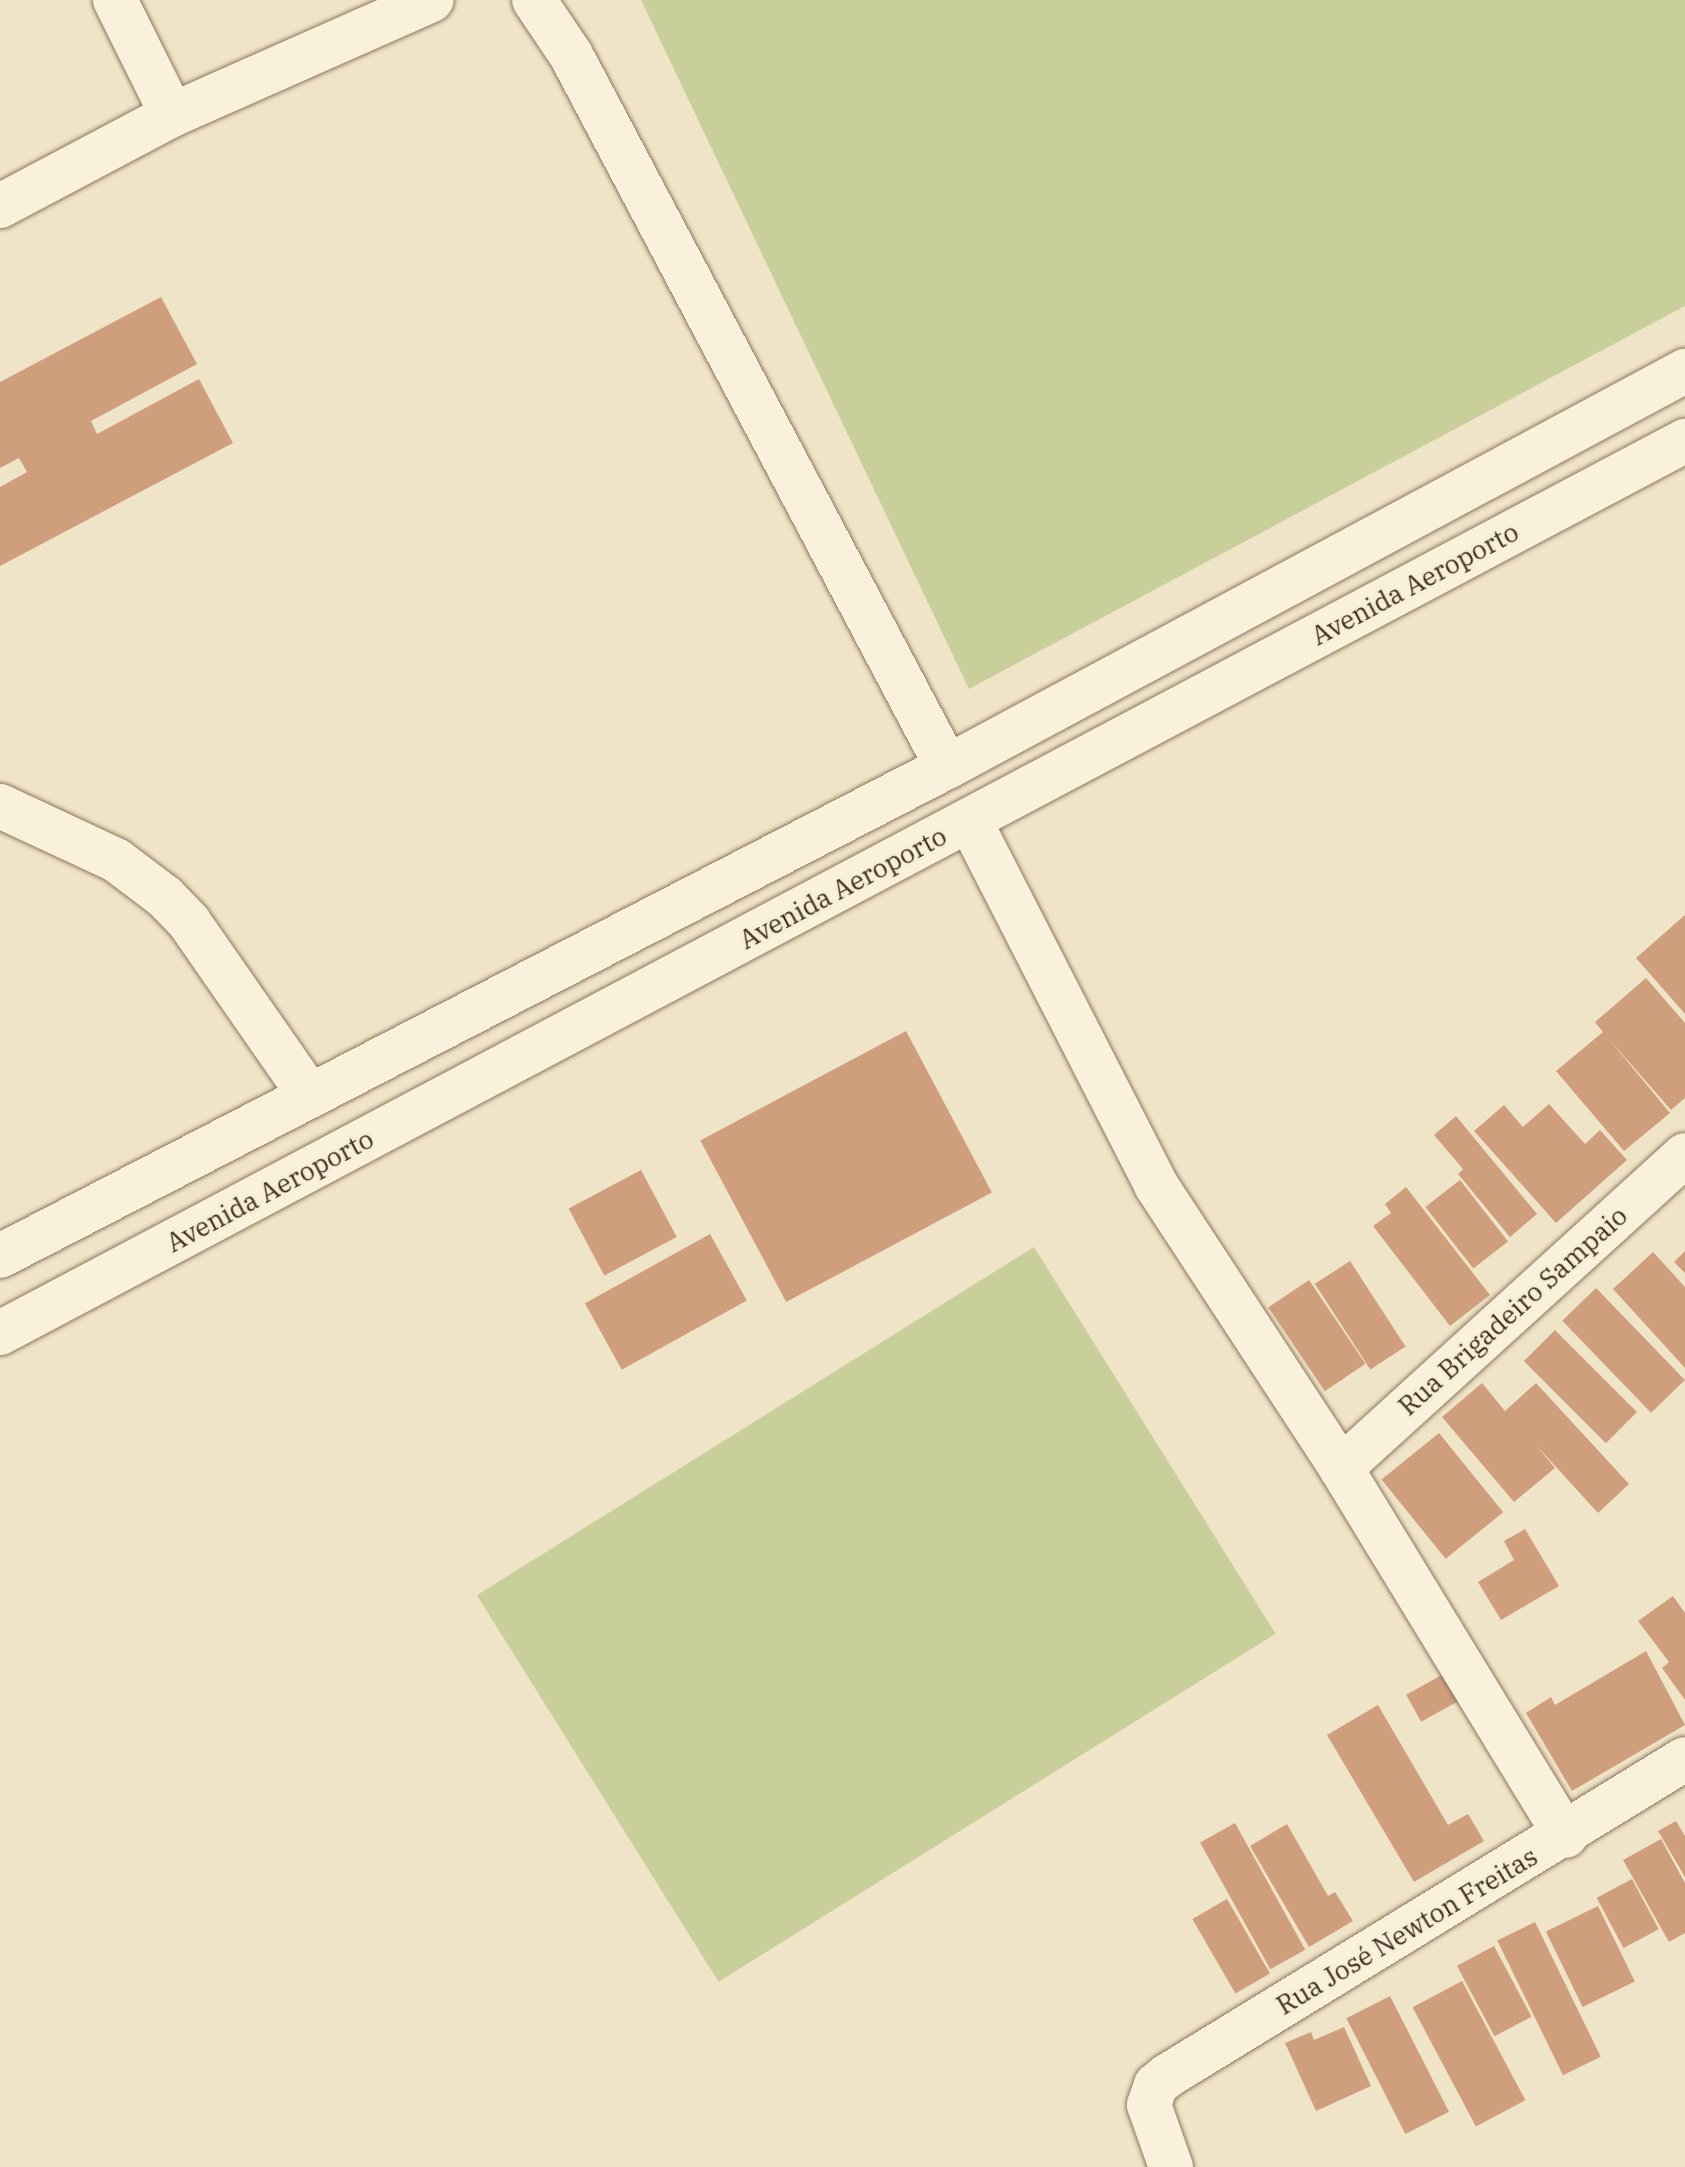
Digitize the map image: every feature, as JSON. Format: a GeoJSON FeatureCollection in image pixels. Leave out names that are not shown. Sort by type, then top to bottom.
{"type":"FeatureCollection","features":[{"type":"Feature","properties":{"kind":"street"},"geometry":{"type":"LineString","coordinates":[[115,0],[172,115]]}},
{"type":"Feature","properties":{"kind":"street"},"geometry":{"type":"LineString","coordinates":[[0,206],[172,115],[432,0]]}},
{"type":"Feature","properties":{"kind":"street"},"geometry":{"type":"LineString","coordinates":[[534,0],[571,55],[947,767]]}},
{"type":"Feature","properties":{"kind":"street"},"geometry":{"type":"LineString","coordinates":[[0,1256],[947,767],[1685,371]]}},
{"type":"Feature","properties":{"kind":"street","name":"Avenida Aeroporto"},"geometry":{"type":"LineString","coordinates":[[0,1333],[1685,441]]}},
{"type":"Feature","properties":{"kind":"street"},"geometry":{"type":"LineString","coordinates":[[0,806],[116,860],[165,897],[189,922],[310,1096]]}},
{"type":"Feature","properties":{"kind":"street"},"geometry":{"type":"LineString","coordinates":[[970,821],[1156,1185],[1341,1468],[1566,1836]]}},
{"type":"Feature","properties":{"kind":"street","name":"Rua Brigadeiro Sampaio"},"geometry":{"type":"LineString","coordinates":[[1341,1468],[1685,1155]]}},
{"type":"Feature","properties":{"kind":"street","name":"Rua José Newton Freitas"},"geometry":{"type":"LineString","coordinates":[[1171,2167],[1151,2116],[1151,2094],[1167,2076],[1566,1836],[1685,1759]]}},
{"type":"Feature","properties":{"kind":"green space"},"geometry":{"type":"Polygon","coordinates":[[[641,0],[1685,0],[1685,306],[969,689],[641,0]]]}},
{"type":"Feature","properties":{"kind":"green space"},"geometry":{"type":"Polygon","coordinates":[[[1034,1247],[1276,1634],[718,1982],[477,1595],[1034,1247]]]}},
{"type":"Feature","properties":{"kind":"building"},"geometry":{"type":"Polygon","coordinates":[[[161,297],[197,364],[91,421],[97,434],[199,379],[233,443],[0,566],[0,487],[27,472],[19,458],[0,468],[0,382],[161,297]]]}},
{"type":"Feature","properties":{"kind":"building"},"geometry":{"type":"Polygon","coordinates":[[[1685,915],[1685,1014],[1636,958],[1685,915]]]}},
{"type":"Feature","properties":{"kind":"building"},"geometry":{"type":"Polygon","coordinates":[[[1646,978],[1685,1023],[1685,1098],[1671,1110],[1608,1038],[1670,1113],[1624,1151],[1556,1071],[1603,1032],[1595,1022],[1646,978]]]}},
{"type":"Feature","properties":{"kind":"building"},"geometry":{"type":"Polygon","coordinates":[[[906,1031],[992,1193],[786,1302],[700,1140],[906,1031]]]}},
{"type":"Feature","properties":{"kind":"building"},"geometry":{"type":"Polygon","coordinates":[[[1549,1104],[1585,1144],[1600,1130],[1627,1160],[1556,1223],[1474,1131],[1504,1105],[1523,1127],[1549,1104]]]}},
{"type":"Feature","properties":{"kind":"building"},"geometry":{"type":"Polygon","coordinates":[[[1456,1116],[1537,1214],[1510,1237],[1458,1174],[1463,1169],[1434,1135],[1456,1116]]]}},
{"type":"Feature","properties":{"kind":"building"},"geometry":{"type":"Polygon","coordinates":[[[641,1170],[677,1237],[604,1276],[569,1208],[641,1170]]]}},
{"type":"Feature","properties":{"kind":"building"},"geometry":{"type":"Polygon","coordinates":[[[1460,1180],[1508,1241],[1473,1269],[1425,1207],[1460,1180]]]}},
{"type":"Feature","properties":{"kind":"building"},"geometry":{"type":"Polygon","coordinates":[[[1406,1187],[1490,1295],[1450,1326],[1373,1226],[1391,1213],[1385,1204],[1406,1187]]]}},
{"type":"Feature","properties":{"kind":"building"},"geometry":{"type":"Polygon","coordinates":[[[710,1234],[747,1300],[622,1370],[585,1303],[710,1234]]]}},
{"type":"Feature","properties":{"kind":"building"},"geometry":{"type":"Polygon","coordinates":[[[1685,1251],[1685,1273],[1674,1262],[1685,1251]]]}},
{"type":"Feature","properties":{"kind":"building"},"geometry":{"type":"Polygon","coordinates":[[[1653,1252],[1685,1287],[1685,1368],[1613,1289],[1653,1252]]]}},
{"type":"Feature","properties":{"kind":"building"},"geometry":{"type":"Polygon","coordinates":[[[1350,1261],[1406,1347],[1370,1369],[1315,1284],[1350,1261]]]}},
{"type":"Feature","properties":{"kind":"building"},"geometry":{"type":"Polygon","coordinates":[[[1309,1280],[1365,1364],[1325,1391],[1268,1307],[1309,1280]]]}},
{"type":"Feature","properties":{"kind":"building"},"geometry":{"type":"Polygon","coordinates":[[[1596,1288],[1685,1380],[1651,1413],[1562,1321],[1596,1288]]]}},
{"type":"Feature","properties":{"kind":"building"},"geometry":{"type":"Polygon","coordinates":[[[1555,1330],[1637,1412],[1606,1443],[1524,1361],[1555,1330]]]}},
{"type":"Feature","properties":{"kind":"building"},"geometry":{"type":"Polygon","coordinates":[[[1482,1383],[1505,1411],[1536,1383],[1629,1484],[1598,1513],[1535,1444],[1555,1468],[1514,1502],[1442,1417],[1482,1383]]]}},
{"type":"Feature","properties":{"kind":"building"},"geometry":{"type":"Polygon","coordinates":[[[1439,1433],[1503,1512],[1446,1559],[1381,1480],[1439,1433]]]}},
{"type":"Feature","properties":{"kind":"building"},"geometry":{"type":"Polygon","coordinates":[[[1525,1529],[1559,1586],[1501,1620],[1478,1582],[1514,1560],[1504,1541],[1525,1529]]]}},
{"type":"Feature","properties":{"kind":"building"},"geometry":{"type":"Polygon","coordinates":[[[1673,1596],[1685,1613],[1685,1700],[1662,1668],[1669,1662],[1638,1621],[1673,1596]]]}},
{"type":"Feature","properties":{"kind":"building"},"geometry":{"type":"Polygon","coordinates":[[[1646,1651],[1685,1725],[1572,1791],[1526,1713],[1551,1697],[1555,1705],[1646,1651]]]}},
{"type":"Feature","properties":{"kind":"building"},"geometry":{"type":"Polygon","coordinates":[[[1449,1671],[1464,1698],[1421,1722],[1406,1695],[1449,1671]]]}},
{"type":"Feature","properties":{"kind":"building"},"geometry":{"type":"Polygon","coordinates":[[[1378,1705],[1448,1825],[1468,1814],[1484,1841],[1414,1882],[1327,1735],[1378,1705]]]}},
{"type":"Feature","properties":{"kind":"building"},"geometry":{"type":"Polygon","coordinates":[[[1676,1821],[1685,1836],[1685,1877],[1658,1831],[1676,1821]]]}},
{"type":"Feature","properties":{"kind":"building"},"geometry":{"type":"Polygon","coordinates":[[[1235,1823],[1305,1950],[1270,1969],[1200,1842],[1235,1823]]]}},
{"type":"Feature","properties":{"kind":"building"},"geometry":{"type":"Polygon","coordinates":[[[1287,1824],[1328,1896],[1335,1892],[1353,1921],[1309,1947],[1250,1846],[1287,1824]]]}},
{"type":"Feature","properties":{"kind":"building"},"geometry":{"type":"Polygon","coordinates":[[[1661,1839],[1685,1883],[1685,1933],[1669,1942],[1623,1860],[1661,1839]]]}},
{"type":"Feature","properties":{"kind":"building"},"geometry":{"type":"Polygon","coordinates":[[[1632,1879],[1659,1929],[1623,1948],[1597,1898],[1632,1879]]]}},
{"type":"Feature","properties":{"kind":"building"},"geometry":{"type":"Polygon","coordinates":[[[1227,1899],[1270,1973],[1235,1993],[1192,1919],[1227,1899]]]}},
{"type":"Feature","properties":{"kind":"building"},"geometry":{"type":"Polygon","coordinates":[[[1598,1906],[1635,1981],[1583,2007],[1546,1931],[1598,1906]]]}},
{"type":"Feature","properties":{"kind":"building"},"geometry":{"type":"Polygon","coordinates":[[[1535,1922],[1601,2057],[1563,2075],[1497,1940],[1535,1922]]]}},
{"type":"Feature","properties":{"kind":"building"},"geometry":{"type":"Polygon","coordinates":[[[1494,1946],[1532,2017],[1494,2036],[1457,1966],[1494,1946]]]}},
{"type":"Feature","properties":{"kind":"building"},"geometry":{"type":"Polygon","coordinates":[[[1462,1981],[1525,2100],[1476,2126],[1413,2007],[1462,1981]]]}},
{"type":"Feature","properties":{"kind":"building"},"geometry":{"type":"Polygon","coordinates":[[[1390,1996],[1449,2112],[1405,2134],[1346,2018],[1390,1996]]]}},
{"type":"Feature","properties":{"kind":"building"},"geometry":{"type":"Polygon","coordinates":[[[1344,2027],[1371,2086],[1316,2111],[1285,2043],[1311,2032],[1314,2040],[1344,2027]]]}}]}
